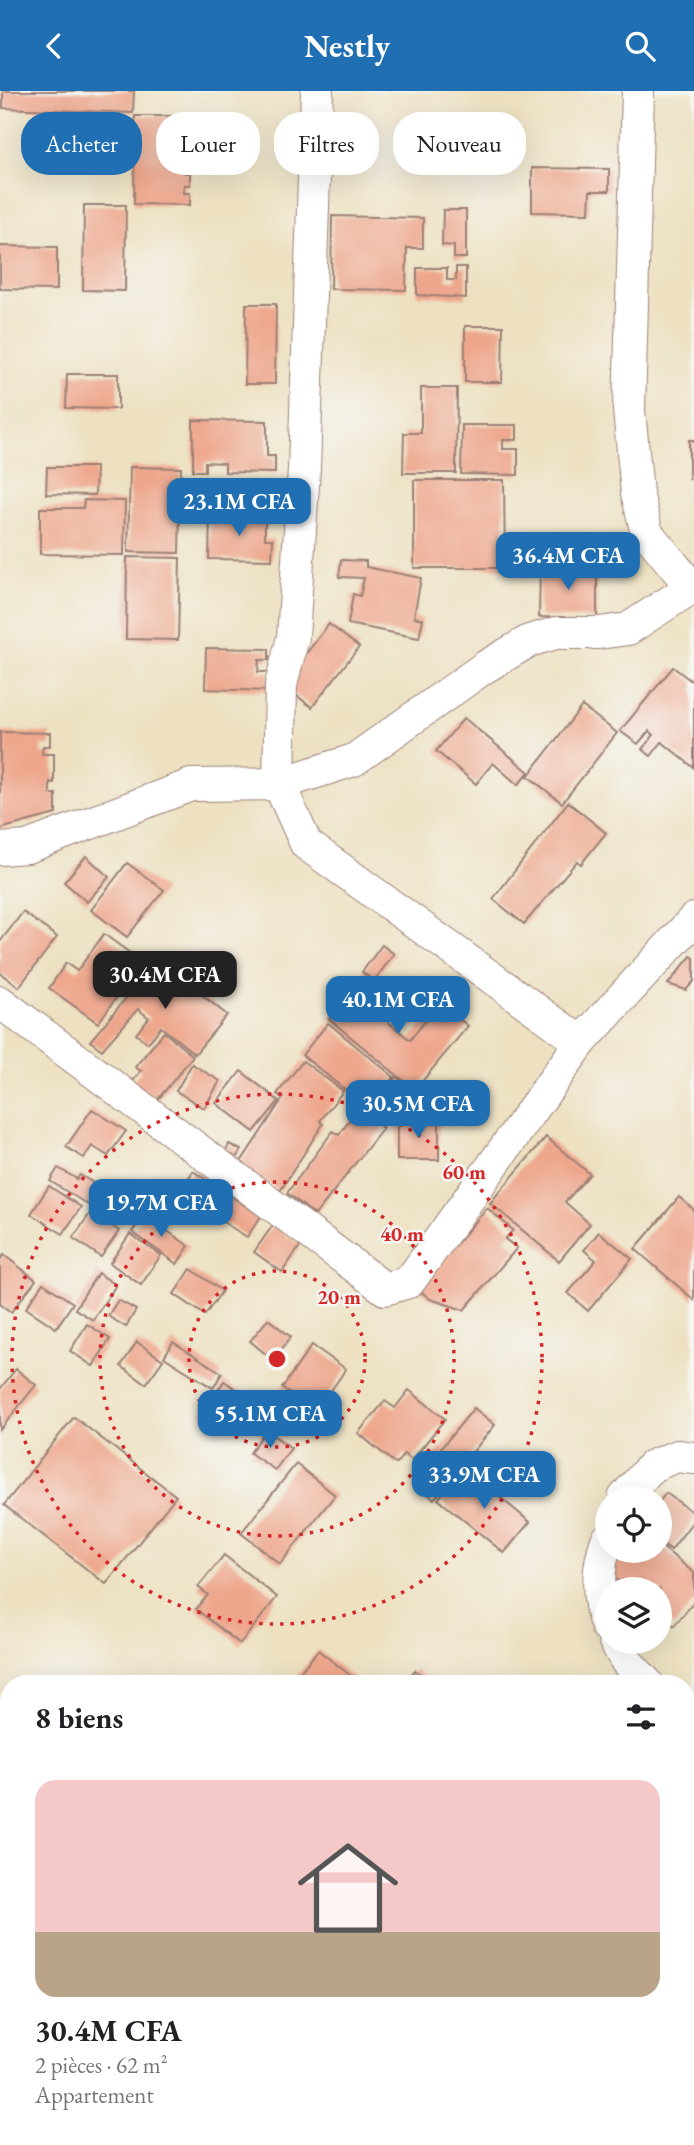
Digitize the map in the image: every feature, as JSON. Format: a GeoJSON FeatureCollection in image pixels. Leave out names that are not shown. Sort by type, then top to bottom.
{"type":"FeatureCollection","features":[{"type":"Feature","properties":{"kind":"street"},"geometry":{"type":"LineString","coordinates":[[317,91],[303,482],[293,637],[281,685],[279,783],[306,844],[581,1042]]}},
{"type":"Feature","properties":{"kind":"street"},"geometry":{"type":"LineString","coordinates":[[0,849],[27,847],[191,785],[279,783],[354,759],[485,667],[529,641],[556,633],[600,633],[628,629],[692,586],[647,533],[637,493],[629,410],[638,91]]}},
{"type":"Feature","properties":{"kind":"street"},"geometry":{"type":"LineString","coordinates":[[0,1002],[385,1289],[409,1282],[581,1042],[694,919]]}},
{"type":"Feature","properties":{"kind":"street"},"geometry":{"type":"LineString","coordinates":[[634,1486],[652,1466],[677,1456],[694,1458]]}},
{"type":"Feature","properties":{"kind":"building"},"geometry":{"type":"Polygon","coordinates":[[[3,91],[134,91],[133,112],[3,108],[3,91]]]}},
{"type":"Feature","properties":{"kind":"building"},"geometry":{"type":"Polygon","coordinates":[[[142,116],[156,116],[156,175],[190,175],[190,185],[184,185],[184,193],[190,193],[190,205],[134,204],[134,175],[142,175],[142,116]]]}},
{"type":"Feature","properties":{"kind":"building"},"geometry":{"type":"Polygon","coordinates":[[[532,168],[609,169],[609,191],[590,191],[589,213],[532,212],[532,168]]]}},
{"type":"Feature","properties":{"kind":"building"},"geometry":{"type":"Polygon","coordinates":[[[84,205],[126,205],[125,291],[83,290],[84,205]]]}},
{"type":"Feature","properties":{"kind":"building"},"geometry":{"type":"Polygon","coordinates":[[[443,210],[466,210],[466,258],[454,258],[454,246],[442,245],[443,210]]]}},
{"type":"Feature","properties":{"kind":"building"},"geometry":{"type":"Polygon","coordinates":[[[332,216],[423,218],[423,248],[407,248],[406,290],[331,289],[332,216]]]}},
{"type":"Feature","properties":{"kind":"building"},"geometry":{"type":"Polygon","coordinates":[[[0,246],[57,247],[57,290],[0,289],[0,246]]]}},
{"type":"Feature","properties":{"kind":"building"},"geometry":{"type":"Polygon","coordinates":[[[456,267],[466,267],[466,298],[417,295],[417,268],[447,268],[447,280],[456,280],[456,267]]]}},
{"type":"Feature","properties":{"kind":"building"},"geometry":{"type":"Polygon","coordinates":[[[246,304],[276,304],[275,384],[245,384],[246,304]]]}},
{"type":"Feature","properties":{"kind":"building"},"geometry":{"type":"Polygon","coordinates":[[[465,326],[503,326],[502,382],[465,382],[465,326]]]}},
{"type":"Feature","properties":{"kind":"building"},"geometry":{"type":"Polygon","coordinates":[[[67,374],[118,374],[118,409],[66,408],[67,374]]]}},
{"type":"Feature","properties":{"kind":"building"},"geometry":{"type":"Polygon","coordinates":[[[421,388],[457,388],[456,473],[403,473],[404,433],[421,433],[421,388]]]}},
{"type":"Feature","properties":{"kind":"building"},"geometry":{"type":"Polygon","coordinates":[[[193,420],[267,421],[267,456],[275,456],[275,473],[225,472],[225,463],[205,462],[205,471],[193,471],[193,420]]]}},
{"type":"Feature","properties":{"kind":"building"},"geometry":{"type":"Polygon","coordinates":[[[462,425],[517,425],[517,440],[503,440],[503,449],[518,449],[518,475],[461,474],[462,425]]]}},
{"type":"Feature","properties":{"kind":"building"},"geometry":{"type":"Polygon","coordinates":[[[689,440],[694,440],[694,479],[689,479],[689,440]]]}},
{"type":"Feature","properties":{"kind":"building"},"geometry":{"type":"Polygon","coordinates":[[[47,467],[96,467],[95,495],[46,494],[47,467]]]}},
{"type":"Feature","properties":{"kind":"building"},"geometry":{"type":"Polygon","coordinates":[[[130,467],[181,468],[179,553],[128,552],[130,467]]]}},
{"type":"Feature","properties":{"kind":"building"},"geometry":{"type":"Polygon","coordinates":[[[414,480],[504,480],[505,568],[414,568],[414,480]]]}},
{"type":"Feature","properties":{"kind":"building"},"geometry":{"type":"Polygon","coordinates":[[[84,500],[125,501],[124,555],[40,554],[40,508],[83,508],[84,500]]]}},
{"type":"Feature","properties":{"kind":"building"},"geometry":{"type":"Polygon","coordinates":[[[210,515],[265,516],[265,539],[273,539],[272,560],[209,559],[210,515]]]}},
{"type":"Feature","properties":{"kind":"building"},"geometry":{"type":"Polygon","coordinates":[[[127,557],[180,558],[178,640],[126,639],[127,557]]]}},
{"type":"Feature","properties":{"kind":"building"},"geometry":{"type":"Polygon","coordinates":[[[341,560],[366,561],[366,567],[421,578],[414,617],[423,619],[419,638],[348,624],[353,594],[360,596],[364,578],[339,577],[341,560]]]}},
{"type":"Feature","properties":{"kind":"building"},"geometry":{"type":"Polygon","coordinates":[[[540,565],[597,566],[597,618],[539,617],[540,565]]]}},
{"type":"Feature","properties":{"kind":"building"},"geometry":{"type":"Polygon","coordinates":[[[329,624],[359,647],[312,707],[282,685],[329,624]]]}},
{"type":"Feature","properties":{"kind":"building"},"geometry":{"type":"Polygon","coordinates":[[[206,648],[269,649],[269,660],[259,660],[258,672],[269,672],[269,691],[205,689],[206,648]]]}},
{"type":"Feature","properties":{"kind":"building"},"geometry":{"type":"Polygon","coordinates":[[[673,667],[694,683],[694,768],[662,742],[651,756],[642,749],[654,735],[649,731],[638,744],[620,731],[673,667]]]}},
{"type":"Feature","properties":{"kind":"building"},"geometry":{"type":"Polygon","coordinates":[[[582,706],[617,733],[562,803],[528,776],[582,706]]]}},
{"type":"Feature","properties":{"kind":"building"},"geometry":{"type":"Polygon","coordinates":[[[464,718],[529,772],[518,785],[493,763],[476,784],[436,751],[464,718]]]}},
{"type":"Feature","properties":{"kind":"building"},"geometry":{"type":"Polygon","coordinates":[[[0,732],[50,733],[50,746],[43,746],[42,754],[54,754],[54,783],[50,782],[50,794],[56,794],[56,814],[0,829],[0,732]]]}},
{"type":"Feature","properties":{"kind":"building"},"geometry":{"type":"Polygon","coordinates":[[[568,802],[606,833],[581,864],[577,861],[524,924],[493,899],[568,802]]]}},
{"type":"Feature","properties":{"kind":"building"},"geometry":{"type":"Polygon","coordinates":[[[86,856],[109,877],[87,902],[64,882],[86,856]]]}},
{"type":"Feature","properties":{"kind":"building"},"geometry":{"type":"Polygon","coordinates":[[[127,863],[164,890],[127,937],[91,910],[127,863]]]}},
{"type":"Feature","properties":{"kind":"building"},"geometry":{"type":"Polygon","coordinates":[[[23,912],[57,937],[19,987],[0,973],[0,942],[23,912]]]}},
{"type":"Feature","properties":{"kind":"building"},"geometry":{"type":"Polygon","coordinates":[[[104,934],[142,962],[98,1023],[49,988],[66,963],[77,971],[104,934]]]}},
{"type":"Feature","properties":{"kind":"building"},"geometry":{"type":"Polygon","coordinates":[[[382,945],[394,954],[374,981],[362,972],[382,945]]]}},
{"type":"Feature","properties":{"kind":"building"},"geometry":{"type":"Polygon","coordinates":[[[691,956],[694,958],[694,981],[686,990],[668,984],[691,956]]]}},
{"type":"Feature","properties":{"kind":"building"},"geometry":{"type":"Polygon","coordinates":[[[158,960],[227,1015],[195,1054],[161,1027],[148,1043],[136,1034],[149,1018],[138,1009],[102,1050],[90,1041],[158,960]]]}},
{"type":"Feature","properties":{"kind":"building"},"geometry":{"type":"Polygon","coordinates":[[[364,977],[373,985],[361,1000],[367,1005],[374,996],[387,1006],[380,1015],[410,1040],[439,1003],[468,1026],[415,1090],[329,1019],[364,977]]]}},
{"type":"Feature","properties":{"kind":"building"},"geometry":{"type":"Polygon","coordinates":[[[424,983],[437,992],[418,1017],[405,1008],[424,983]]]}},
{"type":"Feature","properties":{"kind":"building"},"geometry":{"type":"Polygon","coordinates":[[[328,1023],[394,1077],[368,1108],[302,1055],[328,1023]]]}},
{"type":"Feature","properties":{"kind":"building"},"geometry":{"type":"Polygon","coordinates":[[[164,1032],[193,1056],[156,1102],[132,1082],[141,1071],[135,1067],[164,1032]]]}},
{"type":"Feature","properties":{"kind":"building"},"geometry":{"type":"Polygon","coordinates":[[[303,1061],[343,1091],[320,1121],[323,1124],[280,1191],[239,1165],[283,1098],[277,1094],[303,1061]]]}},
{"type":"Feature","properties":{"kind":"building"},"geometry":{"type":"Polygon","coordinates":[[[192,1064],[220,1081],[204,1108],[176,1091],[192,1064]]]}},
{"type":"Feature","properties":{"kind":"building"},"geometry":{"type":"Polygon","coordinates":[[[241,1071],[279,1101],[254,1132],[216,1103],[241,1071]]]}},
{"type":"Feature","properties":{"kind":"building"},"geometry":{"type":"Polygon","coordinates":[[[396,1077],[410,1087],[380,1126],[383,1128],[315,1215],[287,1193],[333,1131],[339,1135],[358,1109],[367,1116],[396,1077]]]}},
{"type":"Feature","properties":{"kind":"building"},"geometry":{"type":"Polygon","coordinates":[[[92,1109],[126,1131],[108,1156],[92,1146],[84,1158],[66,1147],[92,1109]]]}},
{"type":"Feature","properties":{"kind":"building"},"geometry":{"type":"Polygon","coordinates":[[[397,1120],[439,1120],[439,1160],[397,1160],[397,1120]]]}},
{"type":"Feature","properties":{"kind":"building"},"geometry":{"type":"Polygon","coordinates":[[[546,1137],[590,1174],[565,1202],[590,1224],[559,1261],[490,1203],[546,1137]]]}},
{"type":"Feature","properties":{"kind":"building"},"geometry":{"type":"Polygon","coordinates":[[[229,1144],[241,1150],[236,1158],[225,1153],[229,1144]]]}},
{"type":"Feature","properties":{"kind":"building"},"geometry":{"type":"Polygon","coordinates":[[[58,1168],[77,1179],[80,1175],[105,1190],[93,1208],[50,1181],[58,1168]]]}},
{"type":"Feature","properties":{"kind":"building"},"geometry":{"type":"Polygon","coordinates":[[[193,1171],[227,1193],[207,1223],[159,1193],[170,1177],[184,1186],[193,1171]]]}},
{"type":"Feature","properties":{"kind":"building"},"geometry":{"type":"Polygon","coordinates":[[[49,1186],[81,1207],[63,1234],[31,1214],[49,1186]]]}},
{"type":"Feature","properties":{"kind":"building"},"geometry":{"type":"Polygon","coordinates":[[[109,1192],[132,1207],[121,1224],[98,1209],[109,1192]]]}},
{"type":"Feature","properties":{"kind":"building"},"geometry":{"type":"Polygon","coordinates":[[[229,1195],[261,1216],[247,1237],[215,1217],[229,1195]]]}},
{"type":"Feature","properties":{"kind":"building"},"geometry":{"type":"Polygon","coordinates":[[[679,1197],[694,1210],[694,1300],[635,1249],[679,1197]]]}},
{"type":"Feature","properties":{"kind":"building"},"geometry":{"type":"Polygon","coordinates":[[[487,1208],[513,1230],[505,1239],[517,1248],[464,1310],[430,1299],[418,1289],[487,1208]]]}},
{"type":"Feature","properties":{"kind":"building"},"geometry":{"type":"Polygon","coordinates":[[[91,1212],[119,1231],[101,1257],[73,1238],[91,1212]]]}},
{"type":"Feature","properties":{"kind":"building"},"geometry":{"type":"Polygon","coordinates":[[[144,1215],[189,1246],[177,1264],[132,1232],[144,1215]]]}},
{"type":"Feature","properties":{"kind":"building"},"geometry":{"type":"Polygon","coordinates":[[[273,1225],[301,1245],[282,1272],[254,1252],[273,1225]]]}},
{"type":"Feature","properties":{"kind":"building"},"geometry":{"type":"Polygon","coordinates":[[[599,1232],[632,1259],[588,1311],[568,1293],[596,1260],[584,1250],[599,1232]]]}},
{"type":"Feature","properties":{"kind":"building"},"geometry":{"type":"Polygon","coordinates":[[[130,1234],[161,1255],[141,1285],[110,1263],[130,1234]]]}},
{"type":"Feature","properties":{"kind":"building"},"geometry":{"type":"Polygon","coordinates":[[[4,1255],[36,1280],[11,1312],[0,1304],[0,1260],[4,1255]]]}},
{"type":"Feature","properties":{"kind":"building"},"geometry":{"type":"Polygon","coordinates":[[[191,1269],[222,1291],[205,1315],[174,1294],[191,1269]]]}},
{"type":"Feature","properties":{"kind":"building"},"geometry":{"type":"Polygon","coordinates":[[[98,1273],[116,1285],[93,1320],[75,1309],[98,1273]]]}},
{"type":"Feature","properties":{"kind":"building"},"geometry":{"type":"Polygon","coordinates":[[[43,1283],[73,1303],[56,1328],[26,1308],[43,1283]]]}},
{"type":"Feature","properties":{"kind":"building"},"geometry":{"type":"Polygon","coordinates":[[[118,1300],[136,1310],[126,1327],[108,1316],[118,1300]]]}},
{"type":"Feature","properties":{"kind":"building"},"geometry":{"type":"Polygon","coordinates":[[[268,1319],[291,1337],[273,1360],[250,1341],[268,1319]]]}},
{"type":"Feature","properties":{"kind":"building"},"geometry":{"type":"Polygon","coordinates":[[[87,1324],[110,1339],[93,1366],[70,1351],[87,1324]]]}},
{"type":"Feature","properties":{"kind":"building"},"geometry":{"type":"Polygon","coordinates":[[[137,1342],[163,1360],[146,1384],[121,1366],[137,1342]]]}},
{"type":"Feature","properties":{"kind":"building"},"geometry":{"type":"Polygon","coordinates":[[[173,1342],[222,1373],[213,1388],[164,1357],[173,1342]]]}},
{"type":"Feature","properties":{"kind":"building"},"geometry":{"type":"Polygon","coordinates":[[[312,1345],[346,1369],[316,1412],[282,1388],[312,1345]]]}},
{"type":"Feature","properties":{"kind":"building"},"geometry":{"type":"Polygon","coordinates":[[[16,1369],[36,1385],[0,1430],[0,1389],[16,1369]]]}},
{"type":"Feature","properties":{"kind":"building"},"geometry":{"type":"Polygon","coordinates":[[[224,1381],[242,1393],[236,1402],[218,1390],[224,1381]]]}},
{"type":"Feature","properties":{"kind":"building"},"geometry":{"type":"Polygon","coordinates":[[[409,1390],[445,1419],[412,1460],[404,1454],[396,1464],[358,1433],[385,1401],[395,1408],[409,1390]]]}},
{"type":"Feature","properties":{"kind":"building"},"geometry":{"type":"Polygon","coordinates":[[[213,1394],[241,1412],[229,1431],[201,1414],[213,1394]]]}},
{"type":"Feature","properties":{"kind":"building"},"geometry":{"type":"Polygon","coordinates":[[[474,1408],[495,1425],[434,1499],[413,1482],[474,1408]]]}},
{"type":"Feature","properties":{"kind":"building"},"geometry":{"type":"Polygon","coordinates":[[[276,1411],[292,1421],[285,1433],[269,1422],[276,1411]]]}},
{"type":"Feature","properties":{"kind":"building"},"geometry":{"type":"Polygon","coordinates":[[[74,1417],[176,1496],[106,1584],[4,1505],[74,1417]]]}},
{"type":"Feature","properties":{"kind":"building"},"geometry":{"type":"Polygon","coordinates":[[[266,1430],[291,1448],[275,1470],[250,1453],[266,1430]]]}},
{"type":"Feature","properties":{"kind":"building"},"geometry":{"type":"Polygon","coordinates":[[[296,1464],[335,1495],[280,1564],[241,1533],[296,1464]]]}},
{"type":"Feature","properties":{"kind":"building"},"geometry":{"type":"Polygon","coordinates":[[[464,1468],[530,1522],[504,1553],[438,1499],[464,1468]]]}},
{"type":"Feature","properties":{"kind":"building"},"geometry":{"type":"Polygon","coordinates":[[[672,1497],[694,1513],[694,1520],[672,1549],[672,1497]]]}},
{"type":"Feature","properties":{"kind":"building"},"geometry":{"type":"Polygon","coordinates":[[[224,1555],[277,1597],[240,1644],[196,1609],[208,1595],[198,1587],[224,1555]]]}},
{"type":"Feature","properties":{"kind":"building"},"geometry":{"type":"Polygon","coordinates":[[[672,1555],[694,1573],[694,1602],[674,1626],[672,1577],[614,1577],[606,1571],[613,1563],[672,1563],[672,1555]]]}},
{"type":"Feature","properties":{"kind":"building"},"geometry":{"type":"Polygon","coordinates":[[[318,1650],[350,1675],[298,1675],[318,1650]]]}}]}
